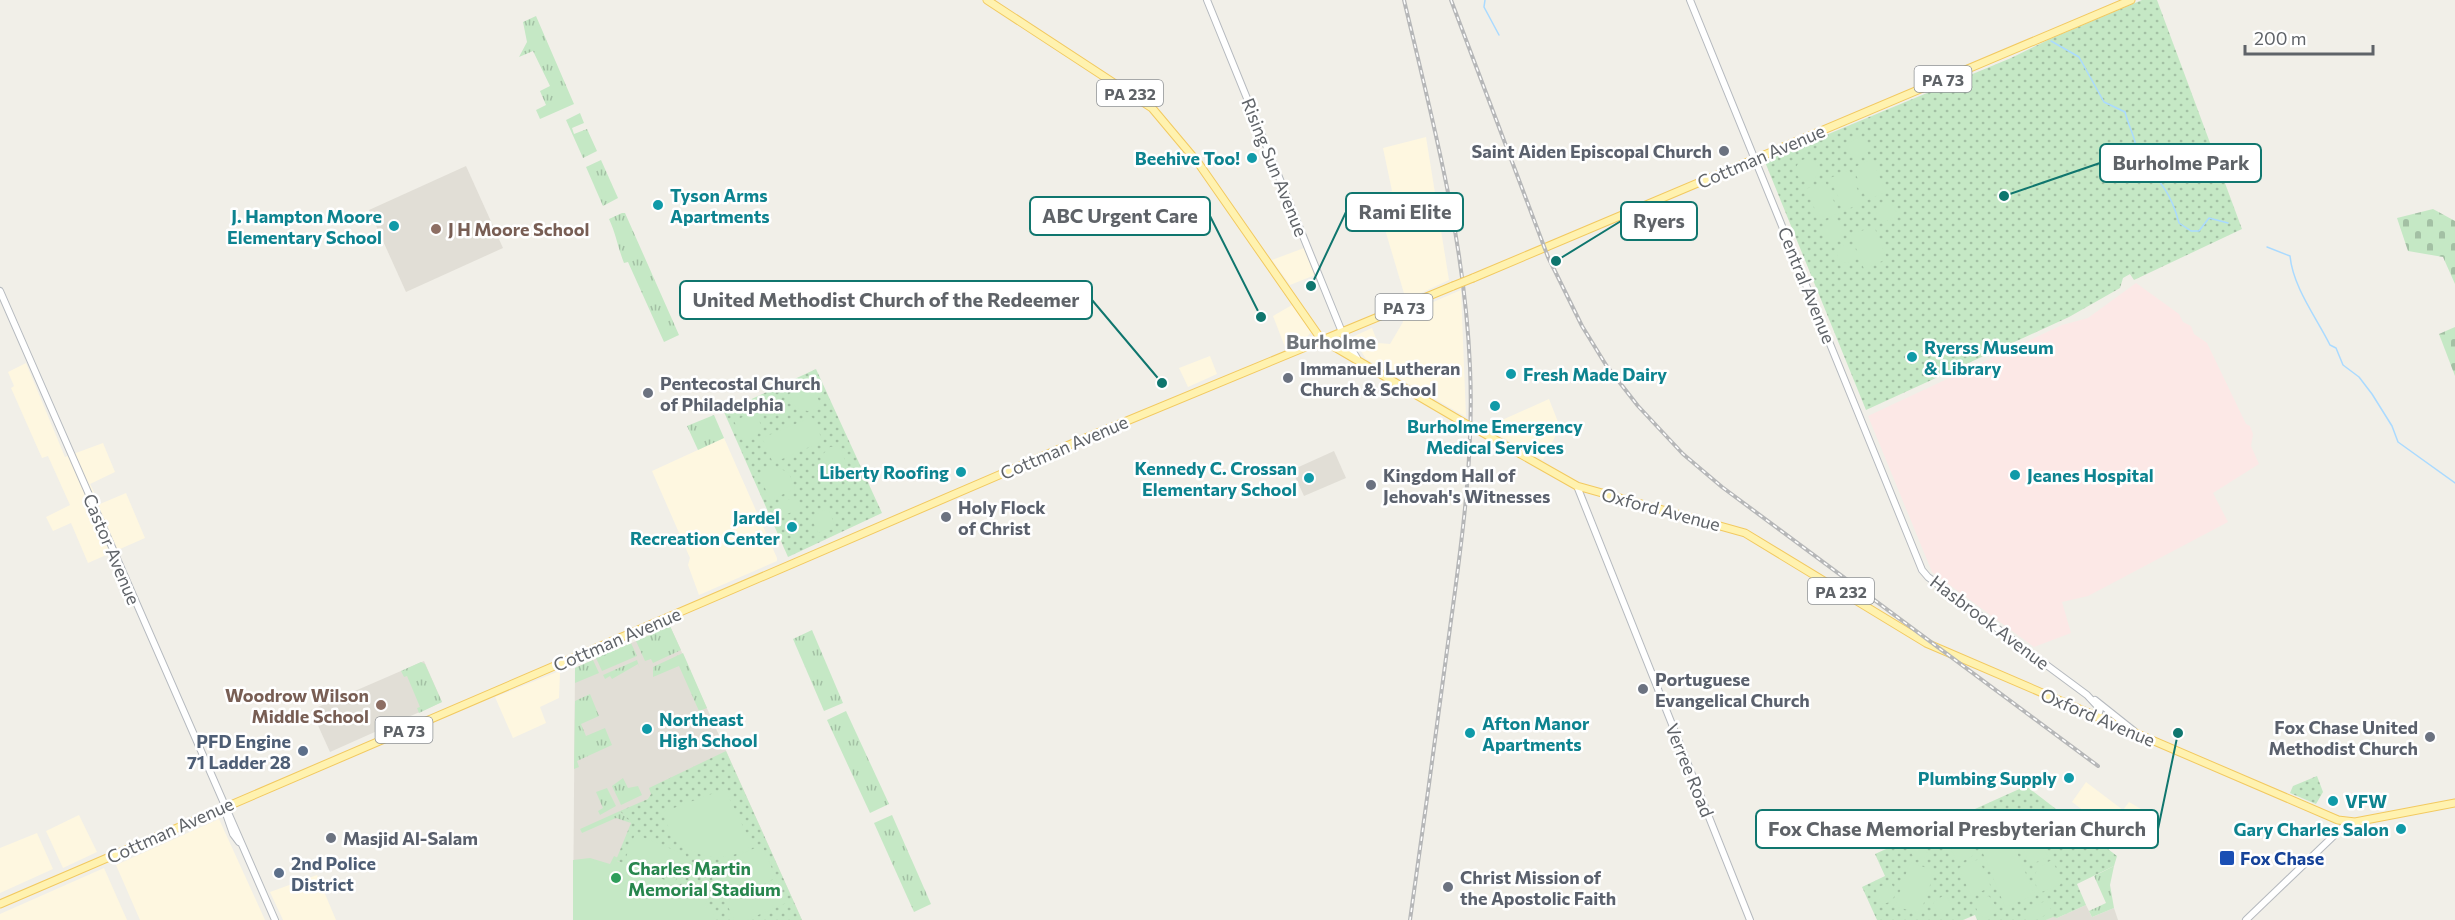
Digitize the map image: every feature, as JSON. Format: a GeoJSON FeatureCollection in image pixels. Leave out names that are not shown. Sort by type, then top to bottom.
{"type":"FeatureCollection","features":[{"type":"Feature","properties":{"kind":"main road","name":"Oxford Avenue"},"geometry":{"type":"LineString","coordinates":[[987,0],[1152,108],[1196,159],[1321,339],[1362,364],[1577,486],[1745,533],[1926,643],[2347,823]]}},
{"type":"Feature","properties":{"kind":"main road","name":"Rising Sun Avenue"},"geometry":{"type":"LineString","coordinates":[[1206,0],[1349,349],[1362,364]]}},
{"type":"Feature","properties":{"kind":"main road","name":"Central Avenue"},"geometry":{"type":"LineString","coordinates":[[1690,0],[1922,570]]}},
{"type":"Feature","properties":{"kind":"main road","name":"Cottman Avenue"},"geometry":{"type":"LineString","coordinates":[[0,904],[224,806],[1321,339],[1473,278],[2131,0]]}},
{"type":"Feature","properties":{"kind":"main road","name":"Castor Avenue"},"geometry":{"type":"LineString","coordinates":[[0,291],[224,806],[238,831],[240,842],[274,920]]}},
{"type":"Feature","properties":{"kind":"main road","name":"Verree Road"},"geometry":{"type":"LineString","coordinates":[[1577,486],[1750,920]]}},
{"type":"Feature","properties":{"kind":"main road","name":"Hasbrook Avenue"},"geometry":{"type":"LineString","coordinates":[[1922,570],[1928,577],[2087,695],[2100,702],[2136,733]]}},
{"type":"Feature","properties":{"kind":"main road","name":"Hasbrook Avenue"},"geometry":{"type":"LineString","coordinates":[[2087,695],[2099,708],[2098,716]]}},
{"type":"Feature","properties":{"kind":"main road"},"geometry":{"type":"LineString","coordinates":[[2246,920],[2347,823],[2455,803]]}},
{"type":"Feature","properties":{"kind":"shaded area"},"geometry":{"type":"Polygon","coordinates":[[[1426,137],[1449,280],[1406,300],[1375,196],[1392,191],[1383,148],[1426,137]]]}},
{"type":"Feature","properties":{"kind":"shaded area","name":"J H Moore School"},"geometry":{"type":"Polygon","coordinates":[[[466,166],[503,248],[406,292],[369,210],[466,166]]]}},
{"type":"Feature","properties":{"kind":"shaded area"},"geometry":{"type":"Polygon","coordinates":[[[1304,248],[1315,275],[1290,285],[1272,260],[1304,248]]]}},
{"type":"Feature","properties":{"kind":"shaded area"},"geometry":{"type":"Polygon","coordinates":[[[2136,283],[2179,314],[2183,322],[2191,326],[2194,334],[2207,343],[2246,424],[2250,426],[2253,434],[2251,446],[2259,464],[2213,493],[2228,522],[2088,596],[2062,602],[2071,633],[2034,647],[1932,572],[1868,416],[2062,325],[2088,318],[2136,283]]]}},
{"type":"Feature","properties":{"kind":"shaded area"},"geometry":{"type":"Polygon","coordinates":[[[1461,290],[1466,417],[1366,359],[1352,337],[1372,328],[1378,343],[1390,344],[1403,322],[1401,316],[1461,290]]]}},
{"type":"Feature","properties":{"kind":"shaded area"},"geometry":{"type":"Polygon","coordinates":[[[1292,305],[1311,332],[1307,337],[1285,347],[1273,316],[1292,305]]]}},
{"type":"Feature","properties":{"kind":"shaded area"},"geometry":{"type":"Polygon","coordinates":[[[1210,356],[1217,374],[1188,387],[1179,368],[1210,356]]]}},
{"type":"Feature","properties":{"kind":"shaded area"},"geometry":{"type":"Polygon","coordinates":[[[26,363],[65,457],[103,443],[115,472],[90,484],[100,504],[126,493],[145,538],[88,563],[71,523],[53,531],[46,517],[70,505],[48,456],[42,458],[11,388],[14,386],[8,372],[26,363]]]}},
{"type":"Feature","properties":{"kind":"shaded area"},"geometry":{"type":"Polygon","coordinates":[[[1549,399],[1560,427],[1543,460],[1491,431],[1491,425],[1549,399]]]}},
{"type":"Feature","properties":{"kind":"shaded area"},"geometry":{"type":"Polygon","coordinates":[[[724,438],[777,561],[699,595],[688,565],[690,558],[652,471],[724,438]]]}},
{"type":"Feature","properties":{"kind":"shaded area"},"geometry":{"type":"Polygon","coordinates":[[[1334,451],[1346,478],[1304,496],[1292,470],[1334,451]]]}},
{"type":"Feature","properties":{"kind":"shaded area"},"geometry":{"type":"Polygon","coordinates":[[[670,626],[802,920],[573,920],[575,668],[670,626]]]}},
{"type":"Feature","properties":{"kind":"shaded area","name":"Woodrow Wilson Middle School"},"geometry":{"type":"Polygon","coordinates":[[[424,661],[442,702],[330,752],[311,710],[424,661]]]}},
{"type":"Feature","properties":{"kind":"shaded area"},"geometry":{"type":"Polygon","coordinates":[[[557,672],[560,673],[559,698],[540,707],[546,723],[513,738],[495,697],[557,672]]]}},
{"type":"Feature","properties":{"kind":"shaded area"},"geometry":{"type":"Polygon","coordinates":[[[2086,782],[2123,810],[2129,802],[2141,809],[2151,829],[2149,832],[2126,843],[2072,802],[2086,782]]]}},
{"type":"Feature","properties":{"kind":"shaded area"},"geometry":{"type":"Polygon","coordinates":[[[79,815],[97,852],[63,868],[46,831],[79,815]]]}},
{"type":"Feature","properties":{"kind":"shaded area"},"geometry":{"type":"Polygon","coordinates":[[[219,819],[265,920],[140,920],[116,865],[219,819]]]}},
{"type":"Feature","properties":{"kind":"shaded area"},"geometry":{"type":"Polygon","coordinates":[[[37,833],[53,869],[0,893],[0,848],[37,833]]]}},
{"type":"Feature","properties":{"kind":"shaded area"},"geometry":{"type":"Polygon","coordinates":[[[104,868],[127,920],[0,920],[0,914],[104,868]]]}},
{"type":"Feature","properties":{"kind":"shaded area"},"geometry":{"type":"Polygon","coordinates":[[[317,875],[336,920],[283,920],[270,892],[317,875]]]}},
{"type":"Feature","properties":{"kind":"shaded area"},"geometry":{"type":"Polygon","coordinates":[[[2086,905],[2092,917],[2114,908],[2118,920],[2046,920],[2053,916],[2057,918],[2086,905]]]}},
{"type":"Feature","properties":{"kind":"green space"},"geometry":{"type":"Polygon","coordinates":[[[2142,0],[2157,0],[2242,229],[2134,280],[2130,274],[2123,278],[2120,288],[2069,317],[1866,410],[1766,160],[2011,58],[2142,0]]]}},
{"type":"Feature","properties":{"kind":"green space"},"geometry":{"type":"Polygon","coordinates":[[[536,16],[574,104],[540,119],[536,110],[546,105],[540,91],[550,86],[533,51],[519,57],[527,42],[523,22],[536,16]]]}},
{"type":"Feature","properties":{"kind":"green space"},"geometry":{"type":"Polygon","coordinates":[[[580,113],[584,123],[572,128],[574,134],[587,129],[597,151],[583,158],[566,120],[580,113]]]}},
{"type":"Feature","properties":{"kind":"green space"},"geometry":{"type":"Polygon","coordinates":[[[1861,136],[1868,154],[1855,160],[1848,152],[1846,144],[1861,136]]]}},
{"type":"Feature","properties":{"kind":"green space"},"geometry":{"type":"Polygon","coordinates":[[[1803,159],[1811,159],[1818,166],[1818,174],[1811,181],[1803,181],[1796,174],[1796,166],[1803,159]]]}},
{"type":"Feature","properties":{"kind":"green space"},"geometry":{"type":"Polygon","coordinates":[[[1872,159],[1886,192],[1867,200],[1853,168],[1872,159]]]}},
{"type":"Feature","properties":{"kind":"green space"},"geometry":{"type":"Polygon","coordinates":[[[601,160],[618,198],[603,206],[586,167],[601,160]]]}},
{"type":"Feature","properties":{"kind":"green space"},"geometry":{"type":"Polygon","coordinates":[[[1849,170],[1863,202],[1844,211],[1830,178],[1849,170]]]}},
{"type":"Feature","properties":{"kind":"green space"},"geometry":{"type":"Polygon","coordinates":[[[1825,181],[1839,213],[1820,221],[1806,189],[1825,181]]]}},
{"type":"Feature","properties":{"kind":"green space"},"geometry":{"type":"Polygon","coordinates":[[[1885,201],[1891,201],[1898,216],[1884,222],[1878,219],[1876,210],[1885,201]]]}},
{"type":"Feature","properties":{"kind":"green space"},"geometry":{"type":"Polygon","coordinates":[[[2433,209],[2455,221],[2455,284],[2443,257],[2408,251],[2397,218],[2433,209]]]}},
{"type":"Feature","properties":{"kind":"green space"},"geometry":{"type":"Polygon","coordinates":[[[625,213],[679,335],[664,342],[628,262],[624,263],[609,219],[625,213]]]}},
{"type":"Feature","properties":{"kind":"green space"},"geometry":{"type":"Polygon","coordinates":[[[1835,219],[1842,223],[1842,235],[1831,242],[1822,227],[1828,220],[1835,219]]]}},
{"type":"Feature","properties":{"kind":"green space"},"geometry":{"type":"Polygon","coordinates":[[[1874,226],[1887,259],[1864,269],[1851,235],[1874,226]]]}},
{"type":"Feature","properties":{"kind":"green space"},"geometry":{"type":"Polygon","coordinates":[[[1846,245],[1852,248],[1855,254],[1852,260],[1846,263],[1840,260],[1837,254],[1840,248],[1846,245]]]}},
{"type":"Feature","properties":{"kind":"green space"},"geometry":{"type":"Polygon","coordinates":[[[2455,327],[2455,376],[2439,334],[2455,327]]]}},
{"type":"Feature","properties":{"kind":"green space"},"geometry":{"type":"Polygon","coordinates":[[[816,369],[882,513],[788,557],[724,412],[816,369]]]}},
{"type":"Feature","properties":{"kind":"green space"},"geometry":{"type":"Polygon","coordinates":[[[812,384],[821,406],[811,411],[802,410],[794,404],[789,394],[812,384]]]}},
{"type":"Feature","properties":{"kind":"green space"},"geometry":{"type":"Polygon","coordinates":[[[754,412],[760,422],[759,431],[754,438],[743,441],[734,421],[754,412]]]}},
{"type":"Feature","properties":{"kind":"green space"},"geometry":{"type":"Polygon","coordinates":[[[714,415],[724,438],[698,450],[687,426],[714,415]]]}},
{"type":"Feature","properties":{"kind":"green space"},"geometry":{"type":"Polygon","coordinates":[[[812,417],[823,441],[773,463],[762,438],[812,417]]]}},
{"type":"Feature","properties":{"kind":"green space"},"geometry":{"type":"Polygon","coordinates":[[[839,446],[848,467],[827,476],[821,469],[821,456],[830,447],[839,446]]]}},
{"type":"Feature","properties":{"kind":"green space"},"geometry":{"type":"Polygon","coordinates":[[[777,467],[789,473],[795,489],[770,500],[760,476],[767,469],[777,467]]]}},
{"type":"Feature","properties":{"kind":"green space"},"geometry":{"type":"Polygon","coordinates":[[[795,497],[800,509],[779,517],[775,505],[795,497]]]}},
{"type":"Feature","properties":{"kind":"green space"},"geometry":{"type":"Polygon","coordinates":[[[828,508],[836,528],[818,533],[811,517],[828,508]]]}},
{"type":"Feature","properties":{"kind":"green space"},"geometry":{"type":"Polygon","coordinates":[[[670,626],[681,650],[653,663],[651,659],[645,661],[636,641],[670,626]]]}},
{"type":"Feature","properties":{"kind":"green space"},"geometry":{"type":"Polygon","coordinates":[[[812,630],[843,703],[824,711],[793,639],[812,630]]]}},
{"type":"Feature","properties":{"kind":"green space"},"geometry":{"type":"Polygon","coordinates":[[[631,643],[637,656],[602,671],[596,658],[631,643]]]}},
{"type":"Feature","properties":{"kind":"green space"},"geometry":{"type":"Polygon","coordinates":[[[683,653],[707,708],[699,711],[679,666],[653,677],[653,667],[683,653]]]}},
{"type":"Feature","properties":{"kind":"green space"},"geometry":{"type":"Polygon","coordinates":[[[593,660],[599,673],[575,683],[575,668],[593,660]]]}},
{"type":"Feature","properties":{"kind":"green space"},"geometry":{"type":"Polygon","coordinates":[[[637,660],[640,669],[638,664],[612,679],[610,676],[605,679],[603,675],[637,660]]]}},
{"type":"Feature","properties":{"kind":"green space"},"geometry":{"type":"Polygon","coordinates":[[[421,662],[425,664],[442,702],[419,713],[417,708],[420,707],[407,676],[404,677],[401,671],[421,662]]]}},
{"type":"Feature","properties":{"kind":"green space"},"geometry":{"type":"Polygon","coordinates":[[[590,694],[599,716],[581,724],[586,736],[605,728],[612,745],[577,761],[579,767],[574,769],[575,701],[590,694]]]}},
{"type":"Feature","properties":{"kind":"green space"},"geometry":{"type":"Polygon","coordinates":[[[846,711],[889,804],[870,813],[827,720],[846,711]]]}},
{"type":"Feature","properties":{"kind":"green space"},"geometry":{"type":"Polygon","coordinates":[[[726,751],[802,920],[715,920],[705,906],[616,860],[631,823],[620,811],[648,799],[651,794],[649,788],[726,751]]]}},
{"type":"Feature","properties":{"kind":"green space"},"geometry":{"type":"Polygon","coordinates":[[[2317,776],[2323,792],[2316,804],[2290,793],[2293,786],[2317,776]]]}},
{"type":"Feature","properties":{"kind":"green space"},"geometry":{"type":"Polygon","coordinates":[[[623,778],[628,788],[638,786],[642,795],[621,805],[612,786],[623,778]]]}},
{"type":"Feature","properties":{"kind":"green space"},"geometry":{"type":"Polygon","coordinates":[[[2026,786],[2117,856],[2114,866],[2077,884],[2086,905],[2057,918],[2046,920],[1977,920],[1975,915],[1963,920],[1877,920],[1862,887],[1885,876],[1875,854],[2026,786]]]}},
{"type":"Feature","properties":{"kind":"green space"},"geometry":{"type":"Polygon","coordinates":[[[607,788],[616,806],[600,815],[598,811],[603,808],[596,792],[607,788]]]}},
{"type":"Feature","properties":{"kind":"green space"},"geometry":{"type":"Polygon","coordinates":[[[725,789],[752,845],[739,853],[725,857],[698,854],[676,838],[663,812],[725,789]]]}},
{"type":"Feature","properties":{"kind":"green space"},"geometry":{"type":"Polygon","coordinates":[[[620,811],[631,823],[616,818],[582,833],[580,829],[620,811]]]}},
{"type":"Feature","properties":{"kind":"green space"},"geometry":{"type":"Polygon","coordinates":[[[892,815],[931,904],[914,912],[874,823],[892,815]]]}},
{"type":"Feature","properties":{"kind":"green space"},"geometry":{"type":"Polygon","coordinates":[[[2034,826],[2048,857],[2030,865],[2016,834],[2034,826]]]}},
{"type":"Feature","properties":{"kind":"green space"},"geometry":{"type":"Polygon","coordinates":[[[635,834],[686,855],[675,882],[624,862],[635,834]]]}},
{"type":"Feature","properties":{"kind":"green space"},"geometry":{"type":"Polygon","coordinates":[[[2009,834],[2035,895],[2005,907],[1980,846],[2009,834]]]}},
{"type":"Feature","properties":{"kind":"green space"},"geometry":{"type":"Polygon","coordinates":[[[1969,835],[1975,850],[1974,855],[1958,864],[1950,847],[1952,842],[1969,835]]]}},
{"type":"Feature","properties":{"kind":"green space"},"geometry":{"type":"Polygon","coordinates":[[[1921,842],[1929,856],[1915,860],[1909,848],[1921,842]]]}},
{"type":"Feature","properties":{"kind":"green space"},"geometry":{"type":"Polygon","coordinates":[[[762,845],[776,878],[722,901],[708,868],[762,845]]]}},
{"type":"Feature","properties":{"kind":"green space","name":"Charles Martin Memorial Stadium"},"geometry":{"type":"Polygon","coordinates":[[[614,856],[618,858],[617,861],[703,895],[707,899],[705,906],[713,912],[715,920],[573,920],[573,860],[590,858],[610,864],[614,856]]]}},
{"type":"Feature","properties":{"kind":"green space"},"geometry":{"type":"Polygon","coordinates":[[[1979,859],[1991,887],[1971,896],[1959,868],[1979,859]]]}},
{"type":"Feature","properties":{"kind":"green space"},"geometry":{"type":"Polygon","coordinates":[[[2052,860],[2062,880],[2060,885],[2039,893],[2035,881],[2036,873],[2041,866],[2052,860]]]}},
{"type":"Feature","properties":{"kind":"green space"},"geometry":{"type":"Polygon","coordinates":[[[1910,862],[1935,871],[1920,914],[1895,906],[1910,862]]]}},
{"type":"Feature","properties":{"kind":"green space"},"geometry":{"type":"Polygon","coordinates":[[[2114,866],[2110,885],[2114,908],[2092,917],[2089,911],[2106,903],[2094,876],[2114,866]]]}},
{"type":"Feature","properties":{"kind":"green space"},"geometry":{"type":"Polygon","coordinates":[[[776,879],[786,903],[747,920],[734,920],[726,902],[776,879]]]}},
{"type":"Feature","properties":{"kind":"green space"},"geometry":{"type":"Polygon","coordinates":[[[1891,883],[1896,892],[1895,895],[1891,901],[1881,904],[1876,890],[1878,887],[1891,883]]]}},
{"type":"Feature","properties":{"kind":"green space"},"geometry":{"type":"Polygon","coordinates":[[[1946,894],[1952,907],[1951,911],[1938,917],[1933,902],[1946,894]]]}},
{"type":"Feature","properties":{"kind":"green space"},"geometry":{"type":"Polygon","coordinates":[[[1989,896],[1999,911],[1985,918],[1980,916],[1973,902],[1989,896]]]}},
{"type":"Feature","properties":{"kind":"green space"},"geometry":{"type":"Polygon","coordinates":[[[2047,900],[2052,912],[2035,920],[2028,920],[2026,910],[2047,900]]]}},
{"type":"Feature","properties":{"kind":"waterway"},"geometry":{"type":"LineString","coordinates":[[1485,0],[1484,7],[1499,35]]}},
{"type":"Feature","properties":{"kind":"waterway"},"geometry":{"type":"LineString","coordinates":[[2051,41],[2079,57],[2104,102],[2125,112],[2135,142],[2137,161],[2164,188],[2173,204],[2179,223],[2191,231],[2199,231],[2209,218],[2228,223]]}},
{"type":"Feature","properties":{"kind":"waterway"},"geometry":{"type":"LineString","coordinates":[[2267,247],[2290,256],[2300,290],[2330,345],[2336,348],[2343,365],[2359,377],[2372,394],[2392,426],[2398,442],[2455,483]]}},
{"type":"Feature","properties":{"kind":"railway"},"geometry":{"type":"LineString","coordinates":[[1404,0],[1455,228],[1467,320],[1471,400],[1469,465],[1463,530],[1410,920]]}},
{"type":"Feature","properties":{"kind":"railway"},"geometry":{"type":"LineString","coordinates":[[1451,0],[1548,257],[1582,326],[1606,365],[1638,406],[1683,454],[1722,487],[2098,766]]}},
{"type":"Feature","properties":{"kind":"place","name":"Saint Aiden Episcopal Church"},"geometry":{"type":"Point","coordinates":[1724,151]}},
{"type":"Feature","properties":{"kind":"place","name":"Beehive Too!"},"geometry":{"type":"Point","coordinates":[1252,158]}},
{"type":"Feature","properties":{"kind":"place","name":"Burholme Park"},"geometry":{"type":"Point","coordinates":[2004,196]}},
{"type":"Feature","properties":{"kind":"place","name":"Tyson Arms Apartments"},"geometry":{"type":"Point","coordinates":[658,205]}},
{"type":"Feature","properties":{"kind":"place","name":"J. Hampton Moore Elementary School"},"geometry":{"type":"Point","coordinates":[394,226]}},
{"type":"Feature","properties":{"kind":"place","name":"J H Moore School"},"geometry":{"type":"Point","coordinates":[436,229]}},
{"type":"Feature","properties":{"kind":"place","name":"Ryers"},"geometry":{"type":"Point","coordinates":[1556,261]}},
{"type":"Feature","properties":{"kind":"place","name":"Rami Elite"},"geometry":{"type":"Point","coordinates":[1311,286]}},
{"type":"Feature","properties":{"kind":"place","name":"ABC Urgent Care"},"geometry":{"type":"Point","coordinates":[1261,317]}},
{"type":"Feature","properties":{"kind":"place","name":"Ryerss Museum & Library"},"geometry":{"type":"Point","coordinates":[1912,357]}},
{"type":"Feature","properties":{"kind":"place","name":"Fresh Made Dairy"},"geometry":{"type":"Point","coordinates":[1511,374]}},
{"type":"Feature","properties":{"kind":"place","name":"Immanuel Lutheran Church & School"},"geometry":{"type":"Point","coordinates":[1288,378]}},
{"type":"Feature","properties":{"kind":"place","name":"United Methodist Church of the Redeemer"},"geometry":{"type":"Point","coordinates":[1162,383]}},
{"type":"Feature","properties":{"kind":"place","name":"Pentecostal Church of Philadelphia"},"geometry":{"type":"Point","coordinates":[648,393]}},
{"type":"Feature","properties":{"kind":"place","name":"Burholme Emergency Medical Services"},"geometry":{"type":"Point","coordinates":[1495,406]}},
{"type":"Feature","properties":{"kind":"place","name":"Liberty Roofing"},"geometry":{"type":"Point","coordinates":[961,472]}},
{"type":"Feature","properties":{"kind":"place","name":"Jeanes Hospital"},"geometry":{"type":"Point","coordinates":[2015,475]}},
{"type":"Feature","properties":{"kind":"place","name":"Kennedy C. Crossan Elementary School"},"geometry":{"type":"Point","coordinates":[1309,478]}},
{"type":"Feature","properties":{"kind":"place","name":"Kingdom Hall of Jehovah's Witnesses"},"geometry":{"type":"Point","coordinates":[1371,485]}},
{"type":"Feature","properties":{"kind":"place","name":"Holy Flock of Christ"},"geometry":{"type":"Point","coordinates":[946,517]}},
{"type":"Feature","properties":{"kind":"place","name":"Jardel Recreation Center"},"geometry":{"type":"Point","coordinates":[792,527]}},
{"type":"Feature","properties":{"kind":"place","name":"Portuguese Evangelical Church"},"geometry":{"type":"Point","coordinates":[1643,689]}},
{"type":"Feature","properties":{"kind":"place","name":"Woodrow Wilson Middle School"},"geometry":{"type":"Point","coordinates":[381,705]}},
{"type":"Feature","properties":{"kind":"place","name":"Northeast High School"},"geometry":{"type":"Point","coordinates":[647,729]}},
{"type":"Feature","properties":{"kind":"place","name":"Afton Manor Apartments"},"geometry":{"type":"Point","coordinates":[1470,733]}},
{"type":"Feature","properties":{"kind":"place","name":"Fox Chase Memorial Presbyterian Church"},"geometry":{"type":"Point","coordinates":[2178,733]}},
{"type":"Feature","properties":{"kind":"place","name":"Fox Chase United Methodist Church"},"geometry":{"type":"Point","coordinates":[2430,737]}},
{"type":"Feature","properties":{"kind":"place","name":"PFD Engine 71 Ladder 28"},"geometry":{"type":"Point","coordinates":[303,751]}},
{"type":"Feature","properties":{"kind":"place","name":"Plumbing Supply"},"geometry":{"type":"Point","coordinates":[2069,778]}},
{"type":"Feature","properties":{"kind":"place","name":"VFW"},"geometry":{"type":"Point","coordinates":[2333,801]}},
{"type":"Feature","properties":{"kind":"place","name":"Gary Charles Salon"},"geometry":{"type":"Point","coordinates":[2401,829]}},
{"type":"Feature","properties":{"kind":"place","name":"Masjid Al-Salam"},"geometry":{"type":"Point","coordinates":[331,838]}},
{"type":"Feature","properties":{"kind":"place","name":"Fox Chase"},"geometry":{"type":"Point","coordinates":[2227,858]}},
{"type":"Feature","properties":{"kind":"place","name":"2nd Police District"},"geometry":{"type":"Point","coordinates":[279,873]}},
{"type":"Feature","properties":{"kind":"place","name":"Charles Martin Memorial Stadium"},"geometry":{"type":"Point","coordinates":[616,878]}},
{"type":"Feature","properties":{"kind":"place","name":"Christ Mission of the Apostolic Faith"},"geometry":{"type":"Point","coordinates":[1448,887]}},
{"type":"Feature","properties":{"kind":"district","name":"Burholme"},"geometry":{"type":"Point","coordinates":[1331,341]}}]}
